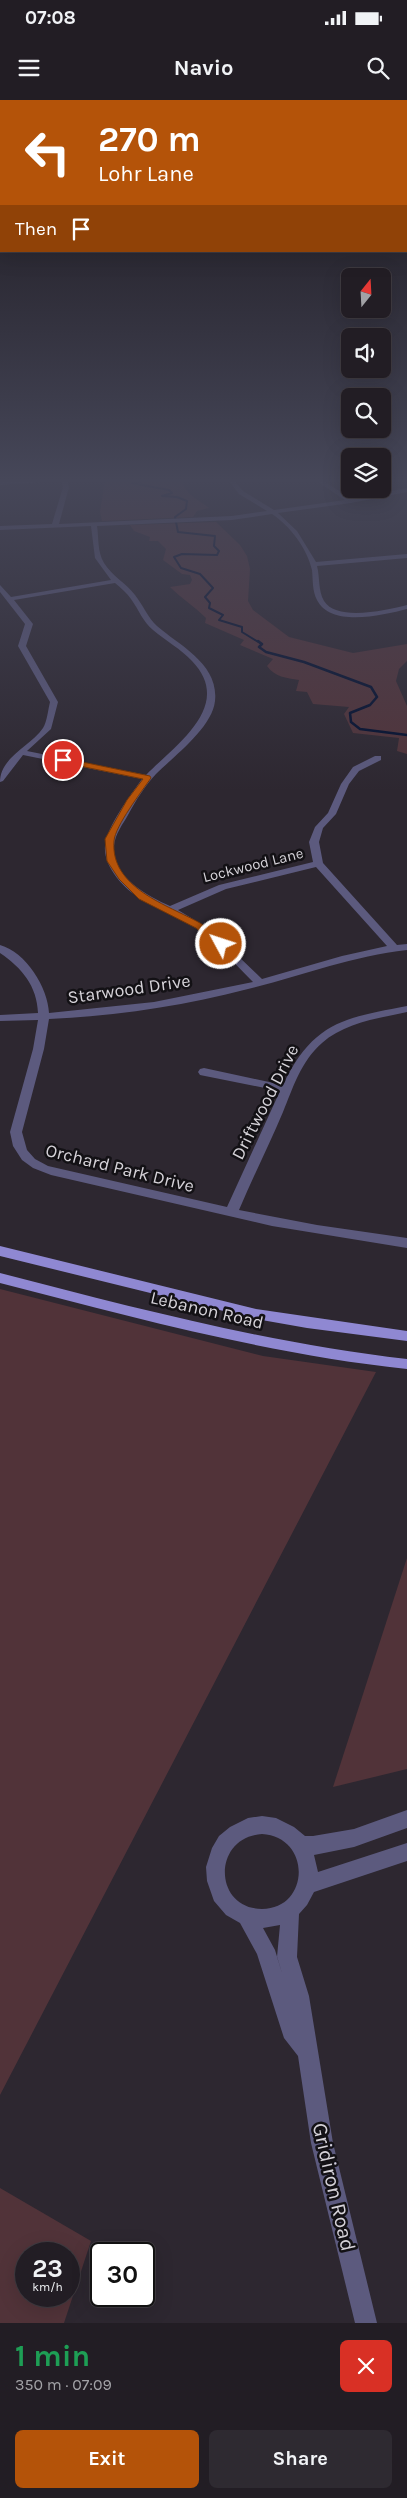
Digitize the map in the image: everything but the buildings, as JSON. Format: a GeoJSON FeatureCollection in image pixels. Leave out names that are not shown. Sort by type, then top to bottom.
{"type":"FeatureCollection","features":[{"type":"Feature","properties":{"kind":"main road","name":"Lebanon Road"},"geometry":{"type":"LineString","coordinates":[[0,1251],[256,1314],[307,1324],[407,1336]]}},
{"type":"Feature","properties":{"kind":"main road","name":"Lebanon Road"},"geometry":{"type":"LineString","coordinates":[[0,1278],[206,1330],[294,1349],[407,1364]]}},
{"type":"Feature","properties":{"kind":"street"},"geometry":{"type":"LineString","coordinates":[[10,598],[98,584]]}},
{"type":"Feature","properties":{"kind":"street"},"geometry":{"type":"LineString","coordinates":[[118,584],[132,596],[149,622],[185,648],[197,660],[206,674],[212,694],[208,710],[199,726],[148,778],[131,800],[110,839],[112,861],[122,878],[142,897],[199,926],[260,983]]}},
{"type":"Feature","properties":{"kind":"street"},"geometry":{"type":"LineString","coordinates":[[317,584],[320,600],[329,609],[345,614],[361,615],[407,607]]}},
{"type":"Feature","properties":{"kind":"street"},"geometry":{"type":"LineString","coordinates":[[0,587],[29,624],[22,646],[54,702],[46,729],[21,752],[0,779]]}},
{"type":"Feature","properties":{"kind":"street"},"geometry":{"type":"LineString","coordinates":[[21,752],[148,778]]}},
{"type":"Feature","properties":{"kind":"street"},"geometry":{"type":"LineString","coordinates":[[378,758],[356,769],[345,784],[332,814],[319,827],[314,842],[318,864],[394,948]]}},
{"type":"Feature","properties":{"kind":"street","name":"Lockwood Lane"},"geometry":{"type":"LineString","coordinates":[[169,911],[192,897],[222,887],[318,864]]}},
{"type":"Feature","properties":{"kind":"street","name":"Orchard Park Drive"},"geometry":{"type":"LineString","coordinates":[[0,948],[21,964],[33,980],[43,1000],[44,1016],[16,1132],[18,1147],[26,1158],[37,1166],[51,1171],[231,1213],[321,1232],[407,1243]]}},
{"type":"Feature","properties":{"kind":"street","name":"Starwood Drive"},"geometry":{"type":"LineString","coordinates":[[0,1018],[44,1016],[164,1004],[260,983],[308,968],[394,948],[407,948]]}},
{"type":"Feature","properties":{"kind":"street","name":"Driftwood Drive"},"geometry":{"type":"LineString","coordinates":[[231,1213],[287,1089],[306,1055],[318,1040],[334,1030],[362,1020],[407,1009]]}},
{"type":"Feature","properties":{"kind":"street"},"geometry":{"type":"LineString","coordinates":[[204,1072],[287,1089]]}},
{"type":"Feature","properties":{"kind":"street"},"geometry":{"type":"LineString","coordinates":[[299,1845],[318,1847],[342,1842],[407,1819]]}},
{"type":"Feature","properties":{"kind":"street"},"geometry":{"type":"LineString","coordinates":[[264,1824],[283,1831],[299,1845],[308,1871],[306,1885],[300,1899],[290,1910],[277,1918],[262,1920],[247,1917],[234,1909],[223,1898],[217,1883],[216,1868],[219,1853],[226,1840],[237,1830],[250,1825],[264,1824]]}},
{"type":"Feature","properties":{"kind":"street"},"geometry":{"type":"LineString","coordinates":[[306,1885],[407,1852]]}},
{"type":"Feature","properties":{"kind":"street","name":"Gridiron Road"},"geometry":{"type":"LineString","coordinates":[[290,1910],[287,1956],[299,1996],[322,2143],[366,2323]]}},
{"type":"Feature","properties":{"kind":"street","name":"Gridiron Road"},"geometry":{"type":"LineString","coordinates":[[247,1917],[265,1950],[291,2031],[306,2050]]}},
{"type":"Feature","properties":{"kind":"shaded area"},"geometry":{"type":"Polygon","coordinates":[[[190,584],[249,584],[248,601],[253,610],[289,637],[353,653],[407,644],[407,661],[399,669],[396,681],[407,706],[407,754],[397,751],[399,738],[353,733],[344,714],[349,707],[313,704],[307,692],[296,691],[299,680],[281,676],[270,670],[267,666],[273,659],[240,645],[244,640],[205,623],[206,618],[170,587],[190,584]]]}},
{"type":"Feature","properties":{"kind":"shaded area"},"geometry":{"type":"Polygon","coordinates":[[[0,1289],[263,1356],[376,1372],[0,2095],[0,1289]]]}},
{"type":"Feature","properties":{"kind":"shaded area"},"geometry":{"type":"Polygon","coordinates":[[[407,1558],[407,1769],[333,1787],[407,1558]]]}},
{"type":"Feature","properties":{"kind":"shaded area"},"geometry":{"type":"Polygon","coordinates":[[[0,2188],[91,2241],[80,2274],[80,2242],[15,2242],[15,2307],[69,2307],[64,2323],[0,2323],[0,2188]]]}},
{"type":"Feature","properties":{"kind":"waterway"},"geometry":{"type":"LineString","coordinates":[[209,584],[213,588],[205,597],[210,603],[209,608],[223,615],[219,620],[242,627],[242,632],[260,643]]}},
{"type":"Feature","properties":{"kind":"waterway"},"geometry":{"type":"LineString","coordinates":[[258,641],[262,644],[259,647],[266,652],[304,662],[371,687],[377,697],[370,705],[350,713],[351,722],[360,729],[407,735]]}},
{"type":"Feature","properties":{"kind":"route"},"geometry":{"type":"LineString","coordinates":[[63,760],[148,778],[131,800],[110,839],[112,861],[122,878],[142,897],[199,926],[221,944]]}}]}
